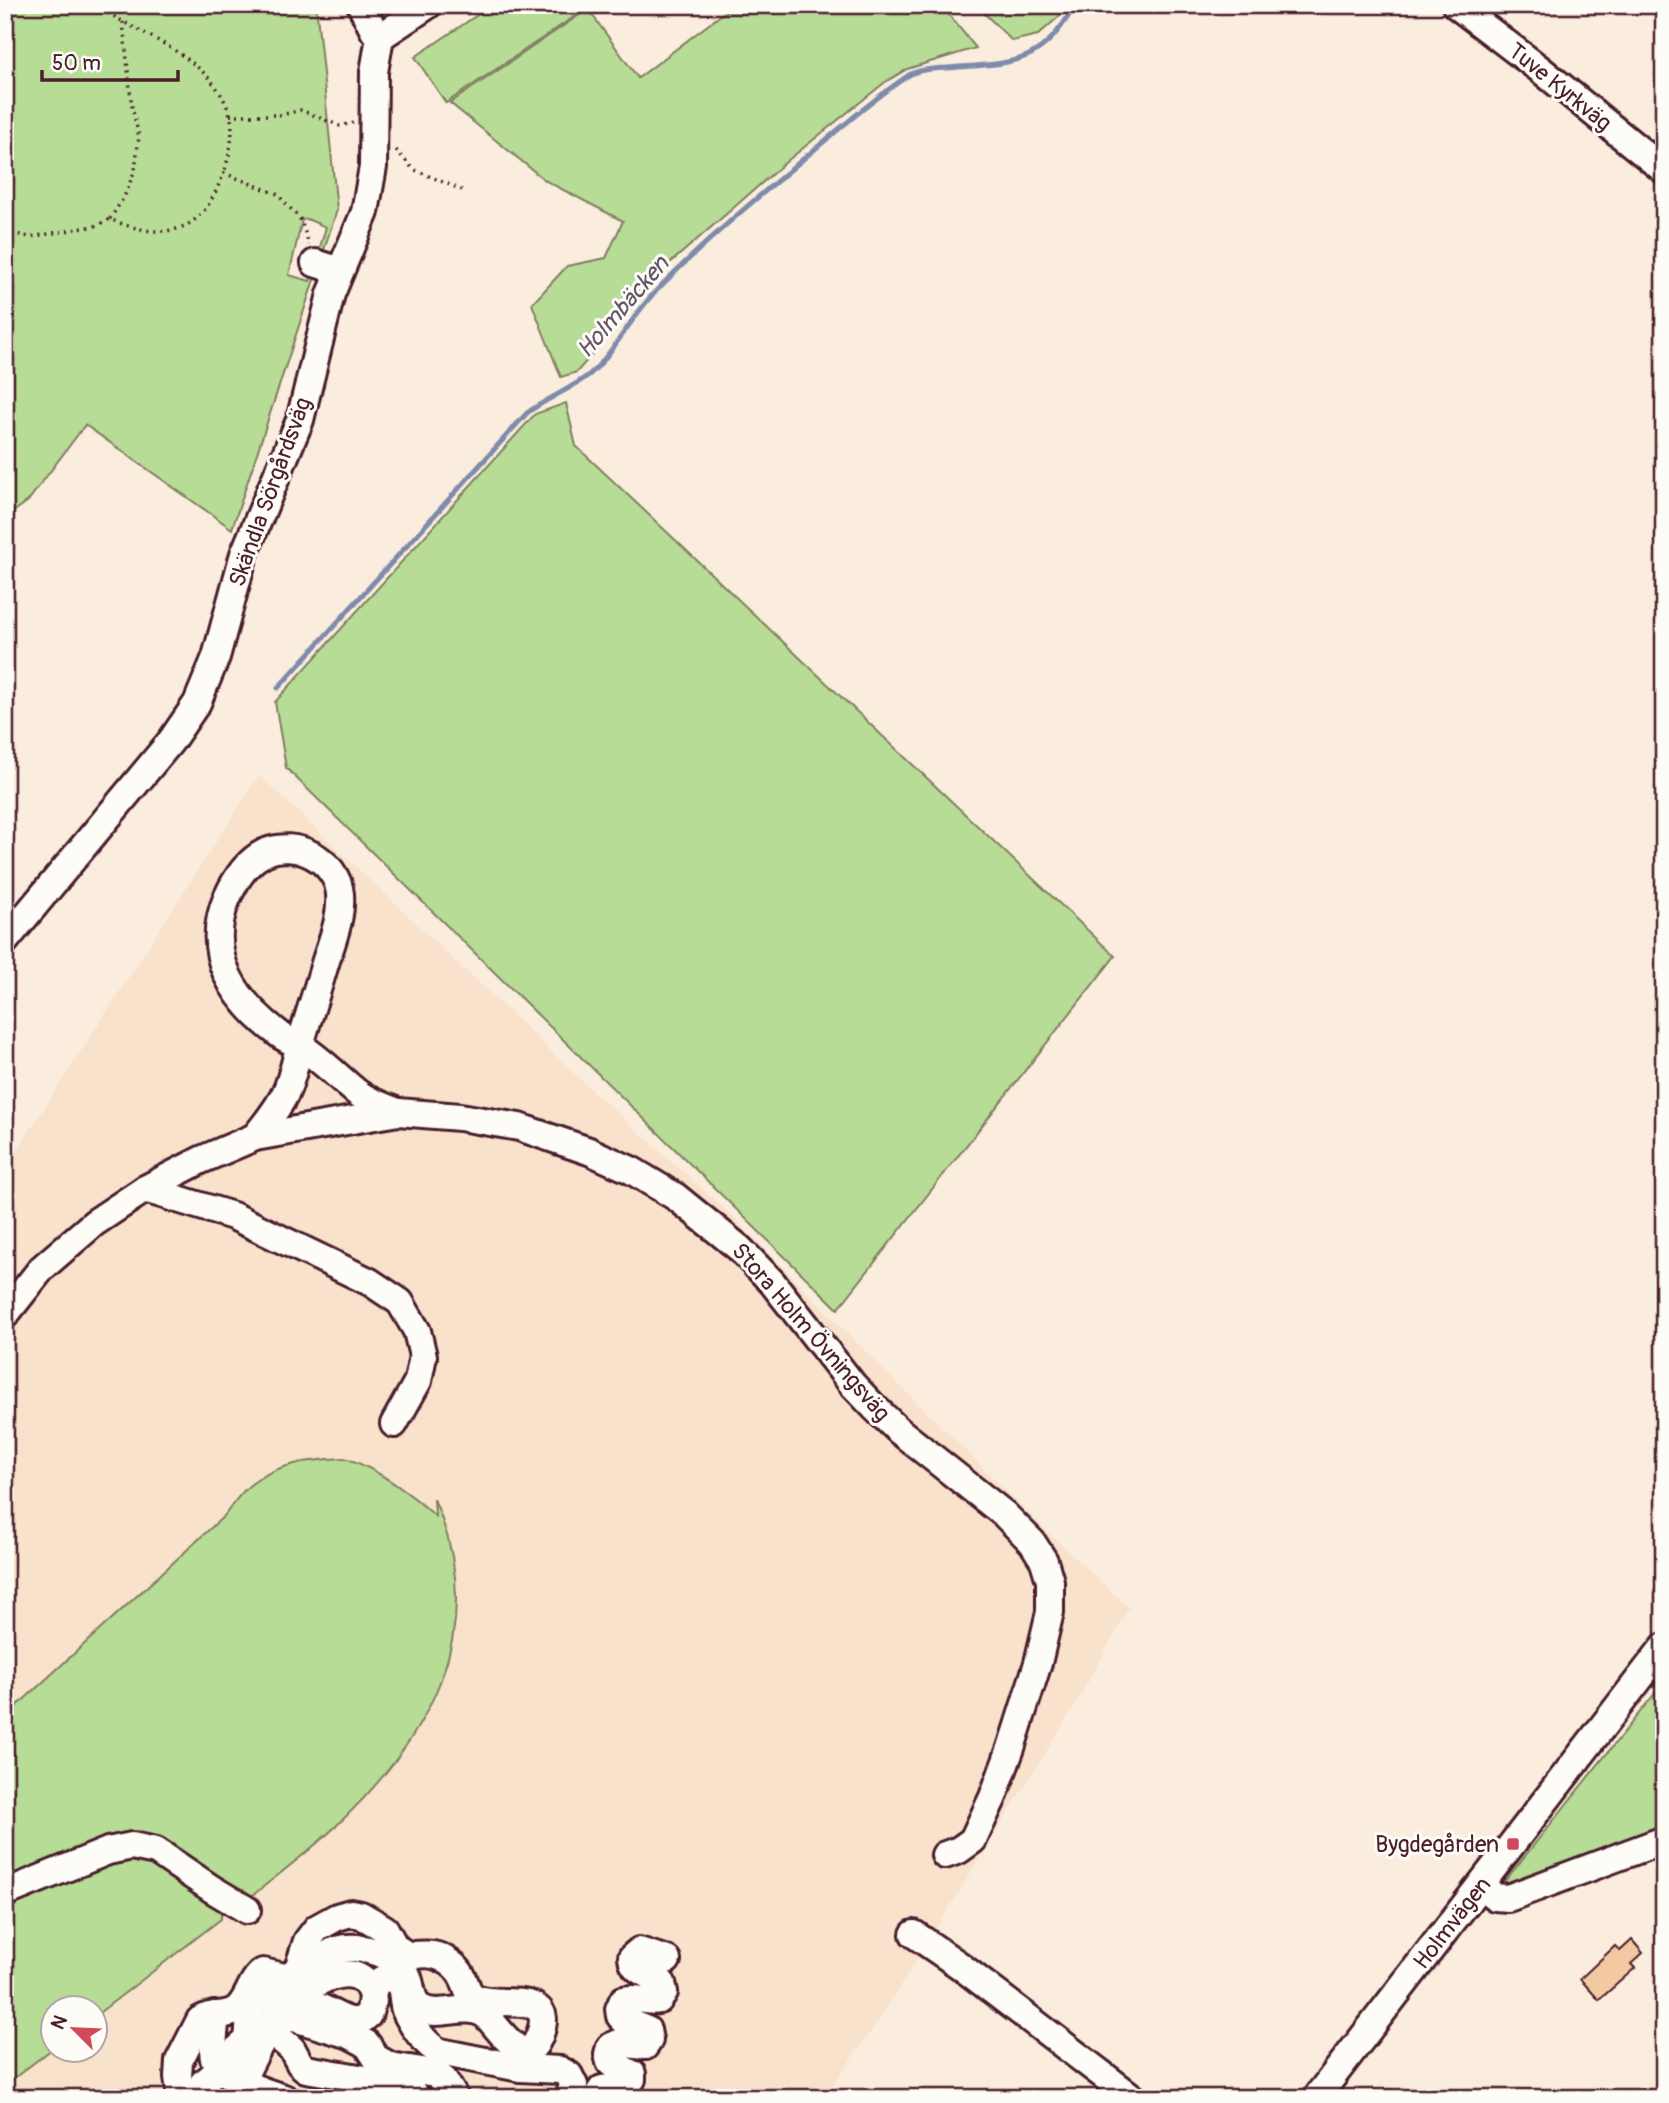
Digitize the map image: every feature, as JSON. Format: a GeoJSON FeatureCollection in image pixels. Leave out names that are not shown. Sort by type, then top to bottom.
{"type":"FeatureCollection","features":[{"type":"Feature","properties":{"kind":"street"},"geometry":{"type":"LineString","coordinates":[[360,5],[380,37],[428,5]]}},
{"type":"Feature","properties":{"kind":"street","name":"Tuve Kyrkväg"},"geometry":{"type":"LineString","coordinates":[[1456,5],[1664,170]]}},
{"type":"Feature","properties":{"kind":"street","name":"Skändla Sörgårdsväg"},"geometry":{"type":"LineString","coordinates":[[5,941],[158,758],[197,703],[216,657],[250,538],[300,421],[317,359],[325,316],[328,267],[360,229],[370,197],[375,119],[374,72],[380,37]]}},
{"type":"Feature","properties":{"kind":"street","name":"Stora Holm Övningsväg"},"geometry":{"type":"LineString","coordinates":[[255,1137],[273,1115],[286,1091],[300,1045],[338,920],[340,909],[340,891],[334,875],[316,857],[296,850],[278,849],[257,857],[238,877],[225,903],[219,943],[224,967],[234,989],[278,1034],[300,1045],[362,1096],[398,1112]]}},
{"type":"Feature","properties":{"kind":"street","name":"Stora Holm Övningsväg"},"geometry":{"type":"LineString","coordinates":[[5,1315],[43,1268],[94,1223],[145,1189],[201,1160],[255,1137],[398,1112],[478,1119],[519,1128],[622,1165],[676,1197],[729,1239],[772,1282],[874,1408],[1004,1514],[1038,1550],[1049,1581],[1050,1612],[1026,1705],[993,1797],[973,1840],[959,1850],[945,1855]]}},
{"type":"Feature","properties":{"kind":"street"},"geometry":{"type":"LineString","coordinates":[[145,1189],[233,1216],[370,1282],[400,1302],[417,1331],[423,1356],[418,1381],[394,1424]]}},
{"type":"Feature","properties":{"kind":"street","name":"Holmvägen"},"geometry":{"type":"LineString","coordinates":[[1316,2098],[1664,1647]]}},
{"type":"Feature","properties":{"kind":"street"},"geometry":{"type":"LineString","coordinates":[[1481,1885],[1494,1897],[1508,1898],[1664,1840]]}},
{"type":"Feature","properties":{"kind":"street"},"geometry":{"type":"LineString","coordinates":[[5,1893],[108,1851],[140,1846],[167,1856],[212,1889],[247,1910]]}},
{"type":"Feature","properties":{"kind":"street"},"geometry":{"type":"LineString","coordinates":[[181,2098],[179,2061],[201,2020],[234,2013],[254,2004],[258,1999],[300,1979],[329,1953],[361,1949],[380,1952],[403,1967],[411,1982],[414,2000],[420,2007],[432,2011],[471,2009],[481,2012],[509,2043],[518,2048],[527,2049],[535,2045],[543,2023],[539,2011],[528,2004],[472,1997],[459,1972],[446,1960],[433,1954],[407,1955],[395,1947],[385,1928],[356,1914],[337,1917],[317,1928],[307,1941],[299,1966],[293,1975],[284,1977],[266,1971],[259,1974],[234,2013],[214,2057],[231,2083]]}},
{"type":"Feature","properties":{"kind":"street"},"geometry":{"type":"LineString","coordinates":[[914,1934],[1132,2098]]}},
{"type":"Feature","properties":{"kind":"street"},"geometry":{"type":"LineString","coordinates":[[596,2098],[602,2089],[626,2085],[632,2079],[632,2074],[610,2062],[610,2047],[619,2043],[645,2046],[649,2040],[647,2030],[620,2016],[619,2009],[623,2000],[638,1998],[654,2001],[659,2000],[663,1992],[662,1983],[638,1970],[632,1957],[635,1953],[643,1952],[667,1960]]}},
{"type":"Feature","properties":{"kind":"street"},"geometry":{"type":"LineString","coordinates":[[231,2083],[274,2018],[314,1985],[339,1975],[354,1975],[369,1986],[373,2001]]}},
{"type":"Feature","properties":{"kind":"street"},"geometry":{"type":"LineString","coordinates":[[234,2013],[263,2015],[299,2004],[314,2004],[344,2021],[353,2022],[368,2015],[375,1987],[379,1982],[385,1979],[394,1980],[400,1985],[409,2016],[432,2048],[440,2052],[520,2068],[563,2071],[571,2077],[574,2085],[568,2098]]}},
{"type":"Feature","properties":{"kind":"street"},"geometry":{"type":"LineString","coordinates":[[231,2083],[227,2058],[248,2039],[234,2013]]}},
{"type":"Feature","properties":{"kind":"street"},"geometry":{"type":"LineString","coordinates":[[417,2098],[408,2087],[401,2085],[306,2069],[292,2049],[278,2037],[279,2025],[291,2017],[350,2035],[367,2044],[385,2064],[435,2073],[444,2080],[455,2098]]}},
{"type":"Feature","properties":{"kind":"street"},"geometry":{"type":"LineString","coordinates":[[198,2098],[203,2083],[231,2083],[284,2098]]}},
{"type":"Feature","properties":{"kind":"path"},"geometry":{"type":"LineString","coordinates":[[96,5],[160,40],[204,73],[219,93],[230,115],[230,152],[224,173],[211,200],[198,217],[169,231],[145,230],[110,219]]}},
{"type":"Feature","properties":{"kind":"path"},"geometry":{"type":"LineString","coordinates":[[5,232],[30,237],[95,226],[110,219],[124,197],[135,170],[139,136],[132,108],[123,22]]}},
{"type":"Feature","properties":{"kind":"path"},"geometry":{"type":"LineString","coordinates":[[230,115],[281,116],[301,110],[340,126],[375,119]]}},
{"type":"Feature","properties":{"kind":"path"},"geometry":{"type":"LineString","coordinates":[[392,141],[398,155],[413,169],[462,190]]}},
{"type":"Feature","properties":{"kind":"path"},"geometry":{"type":"LineString","coordinates":[[224,173],[277,194],[301,220],[328,267]]}},
{"type":"Feature","properties":{"kind":"shaded area"},"geometry":{"type":"Polygon","coordinates":[[[259,775],[593,1091],[736,1219],[883,1369],[1129,1608],[1074,1707],[881,2017],[824,2098],[5,2098],[5,1169],[259,775]]]}},
{"type":"Feature","properties":{"kind":"green space"},"geometry":{"type":"Polygon","coordinates":[[[5,5],[316,5],[337,210],[232,529],[85,425],[28,501],[5,518],[5,5]],[[307,219],[302,220],[289,275],[310,281],[326,227],[307,219]]]}},
{"type":"Feature","properties":{"kind":"green space"},"geometry":{"type":"Polygon","coordinates":[[[492,5],[576,5],[581,12],[446,103],[415,57],[492,5]]]}},
{"type":"Feature","properties":{"kind":"green space"},"geometry":{"type":"Polygon","coordinates":[[[734,5],[941,5],[976,48],[907,69],[884,83],[787,161],[669,264],[577,372],[561,377],[532,304],[567,266],[606,258],[623,221],[546,181],[450,103],[588,9],[638,78],[734,5]]]}},
{"type":"Feature","properties":{"kind":"green space"},"geometry":{"type":"Polygon","coordinates":[[[976,5],[1072,5],[1038,35],[1012,41],[976,5]]]}},
{"type":"Feature","properties":{"kind":"green space"},"geometry":{"type":"Polygon","coordinates":[[[566,403],[576,446],[1115,956],[838,1309],[286,768],[275,702],[535,414],[566,403]]]}},
{"type":"Feature","properties":{"kind":"green space"},"geometry":{"type":"Polygon","coordinates":[[[344,1458],[367,1467],[392,1482],[435,1516],[434,1499],[450,1547],[456,1594],[453,1638],[441,1680],[422,1721],[397,1759],[332,1830],[253,1895],[244,1895],[163,1847],[5,1886],[5,1717],[225,1515],[250,1485],[283,1467],[344,1458]]]}},
{"type":"Feature","properties":{"kind":"green space"},"geometry":{"type":"Polygon","coordinates":[[[1664,1682],[1664,1834],[1512,1887],[1505,1881],[1664,1682]]]}},
{"type":"Feature","properties":{"kind":"green space"},"geometry":{"type":"Polygon","coordinates":[[[133,1851],[221,1909],[221,1919],[108,2006],[108,1994],[38,1994],[38,2060],[5,2085],[5,1899],[133,1851]]]}},
{"type":"Feature","properties":{"kind":"building"},"geometry":{"type":"Polygon","coordinates":[[[1632,1940],[1643,1953],[1631,1964],[1635,1968],[1599,2000],[1580,1979],[1615,1946],[1620,1951],[1632,1940]]]}},
{"type":"Feature","properties":{"kind":"waterway","name":"Holmbäcken"},"geometry":{"type":"LineString","coordinates":[[278,688],[527,413],[590,374],[607,356],[656,291],[746,208],[853,117],[906,77],[925,70],[990,65],[1022,58],[1049,40],[1075,5]]}},
{"type":"Feature","properties":{"kind":"place","name":"Bygdegården"},"geometry":{"type":"Point","coordinates":[1513,1844]}}]}
